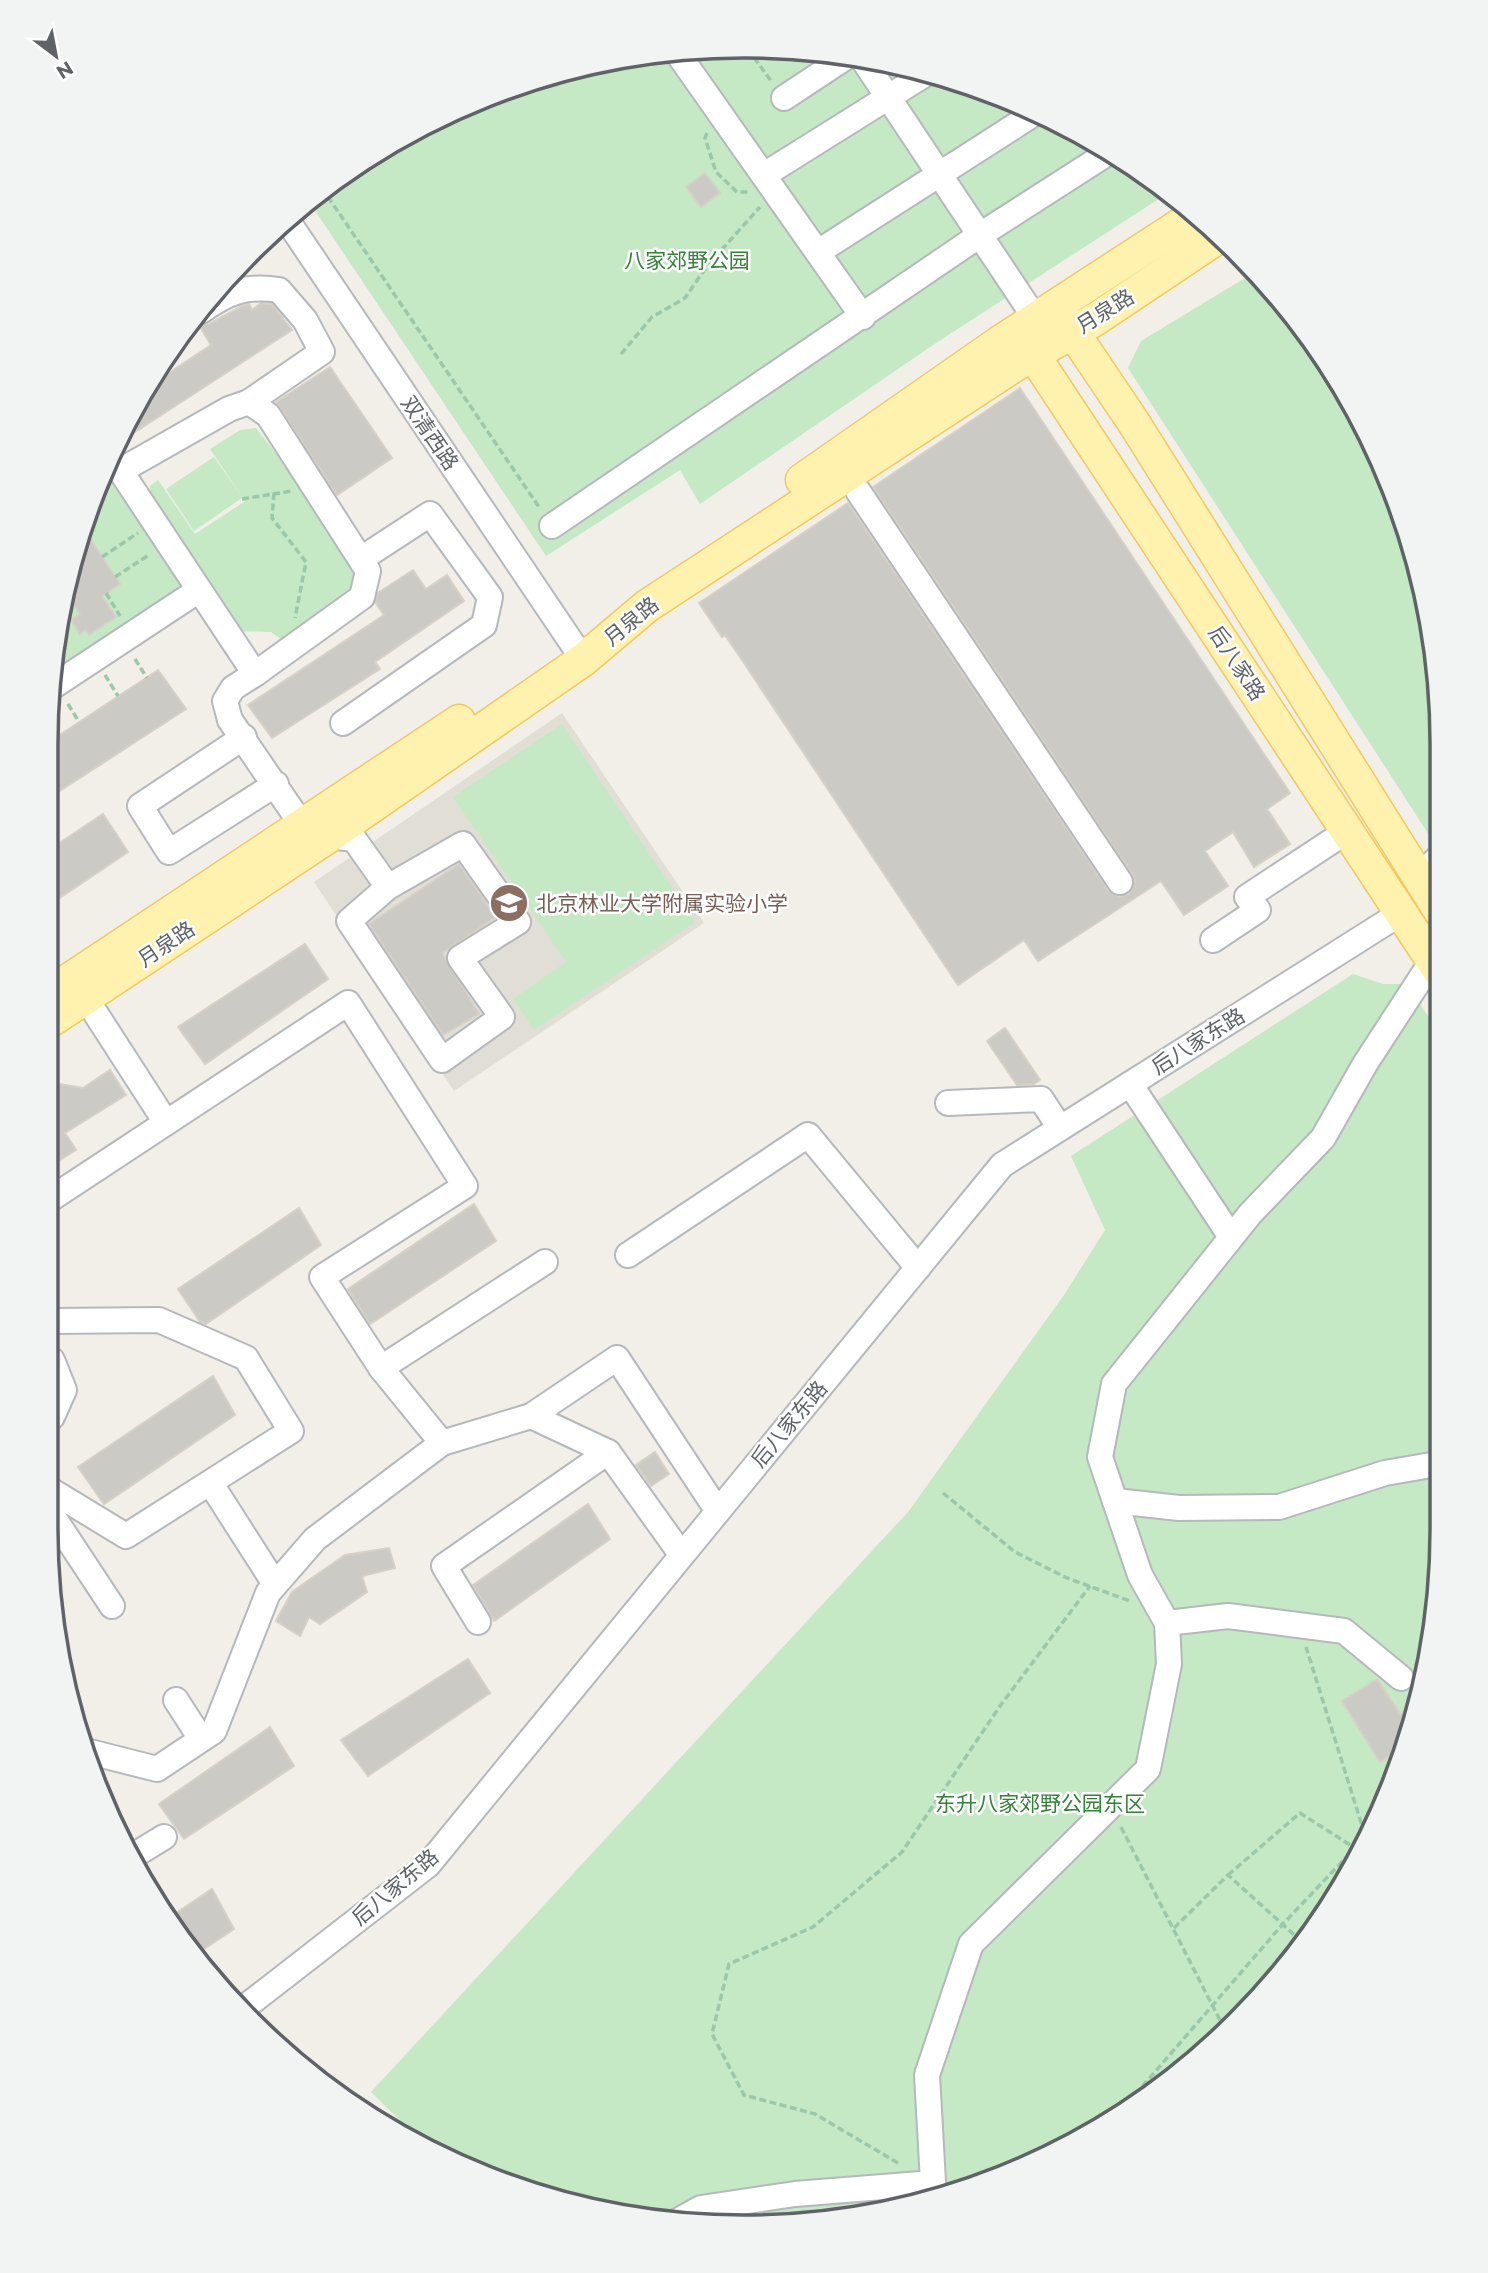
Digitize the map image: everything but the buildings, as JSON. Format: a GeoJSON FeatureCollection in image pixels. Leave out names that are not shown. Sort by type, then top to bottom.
{"type":"FeatureCollection","features":[{"type":"Feature","properties":{"kind":"main road","name":"月泉路"},"geometry":{"type":"LineString","coordinates":[[58,987],[316,830],[583,660],[647,606],[1043,328],[1188,221]]}},
{"type":"Feature","properties":{"kind":"main road","name":"月泉路"},"geometry":{"type":"LineString","coordinates":[[58,1015],[574,646],[635,597],[1043,328],[1210,241]]}},
{"type":"Feature","properties":{"kind":"main road","name":"后八家路"},"geometry":{"type":"LineString","coordinates":[[1043,328],[1347,831],[1430,957]]}},
{"type":"Feature","properties":{"kind":"main road","name":"后八家路"},"geometry":{"type":"LineString","coordinates":[[1043,328],[1134,423],[1429,867]]}},
{"type":"Feature","properties":{"kind":"street"},"geometry":{"type":"LineString","coordinates":[[683,61],[863,317]]}},
{"type":"Feature","properties":{"kind":"street"},"geometry":{"type":"LineString","coordinates":[[784,98],[835,64]]}},
{"type":"Feature","properties":{"kind":"street"},"geometry":{"type":"LineString","coordinates":[[869,70],[1043,328]]}},
{"type":"Feature","properties":{"kind":"street"},"geometry":{"type":"LineString","coordinates":[[770,183],[916,80]]}},
{"type":"Feature","properties":{"kind":"street"},"geometry":{"type":"LineString","coordinates":[[818,251],[1026,119]]}},
{"type":"Feature","properties":{"kind":"street"},"geometry":{"type":"LineString","coordinates":[[552,526],[863,317],[979,235],[1100,158]]}},
{"type":"Feature","properties":{"kind":"street","name":"双清西路"},"geometry":{"type":"LineString","coordinates":[[292,228],[574,646]]}},
{"type":"Feature","properties":{"kind":"street"},"geometry":{"type":"LineString","coordinates":[[119,461],[249,402],[322,352],[305,320],[279,290],[254,286],[224,296]]}},
{"type":"Feature","properties":{"kind":"street"},"geometry":{"type":"LineString","coordinates":[[249,402],[268,415],[319,489],[368,571],[362,597],[233,688],[225,701],[230,720],[316,830],[354,839],[388,887]]}},
{"type":"Feature","properties":{"kind":"street"},"geometry":{"type":"LineString","coordinates":[[117,466],[255,674]]}},
{"type":"Feature","properties":{"kind":"street"},"geometry":{"type":"LineString","coordinates":[[858,491],[1120,882]]}},
{"type":"Feature","properties":{"kind":"street"},"geometry":{"type":"LineString","coordinates":[[343,723],[484,625],[490,597],[430,514],[361,559]]}},
{"type":"Feature","properties":{"kind":"street"},"geometry":{"type":"LineString","coordinates":[[61,680],[199,590]]}},
{"type":"Feature","properties":{"kind":"street"},"geometry":{"type":"LineString","coordinates":[[244,737],[140,806],[169,852],[284,786]]}},
{"type":"Feature","properties":{"kind":"street"},"geometry":{"type":"LineString","coordinates":[[1213,940],[1258,910],[1247,897],[1347,831]]}},
{"type":"Feature","properties":{"kind":"street"},"geometry":{"type":"LineString","coordinates":[[463,844],[518,922],[460,958],[502,1017],[442,1060],[349,921],[388,887],[463,844]]}},
{"type":"Feature","properties":{"kind":"street","name":"后八家东路"},"geometry":{"type":"LineString","coordinates":[[249,2004],[428,1865],[1002,1165],[1401,913]]}},
{"type":"Feature","properties":{"kind":"street"},"geometry":{"type":"LineString","coordinates":[[934,2188],[927,2075],[971,1944],[1148,1769],[1168,1664],[1167,1623],[1140,1575],[1100,1457],[1114,1384],[1231,1237],[1323,1138],[1365,1064],[1430,974]]}},
{"type":"Feature","properties":{"kind":"street"},"geometry":{"type":"LineString","coordinates":[[58,1193],[348,1003],[465,1186],[322,1277],[381,1368],[442,1443]]}},
{"type":"Feature","properties":{"kind":"street"},"geometry":{"type":"LineString","coordinates":[[96,1014],[165,1121]]}},
{"type":"Feature","properties":{"kind":"street"},"geometry":{"type":"LineString","coordinates":[[1130,1084],[1231,1237]]}},
{"type":"Feature","properties":{"kind":"street"},"geometry":{"type":"LineString","coordinates":[[948,1103],[1041,1099],[1060,1128]]}},
{"type":"Feature","properties":{"kind":"street"},"geometry":{"type":"LineString","coordinates":[[628,1255],[808,1135],[918,1268]]}},
{"type":"Feature","properties":{"kind":"street"},"geometry":{"type":"LineString","coordinates":[[381,1368],[545,1262]]}},
{"type":"Feature","properties":{"kind":"street"},"geometry":{"type":"LineString","coordinates":[[58,1321],[159,1320],[246,1359],[291,1430],[211,1485],[126,1536],[58,1495]]}},
{"type":"Feature","properties":{"kind":"street"},"geometry":{"type":"LineString","coordinates":[[95,1753],[157,1769],[214,1731],[268,1592],[315,1539],[442,1443],[531,1416],[617,1358],[717,1510]]}},
{"type":"Feature","properties":{"kind":"street"},"geometry":{"type":"LineString","coordinates":[[58,1376],[64,1390],[58,1402]]}},
{"type":"Feature","properties":{"kind":"street"},"geometry":{"type":"LineString","coordinates":[[531,1416],[608,1452],[681,1554]]}},
{"type":"Feature","properties":{"kind":"street"},"geometry":{"type":"LineString","coordinates":[[478,1622],[444,1566],[608,1452]]}},
{"type":"Feature","properties":{"kind":"street"},"geometry":{"type":"LineString","coordinates":[[1115,1501],[1179,1508],[1279,1507],[1385,1473],[1430,1465]]}},
{"type":"Feature","properties":{"kind":"street"},"geometry":{"type":"LineString","coordinates":[[211,1485],[275,1584]]}},
{"type":"Feature","properties":{"kind":"street"},"geometry":{"type":"LineString","coordinates":[[58,1525],[112,1606]]}},
{"type":"Feature","properties":{"kind":"street"},"geometry":{"type":"LineString","coordinates":[[1167,1623],[1228,1616],[1344,1631],[1401,1678]]}},
{"type":"Feature","properties":{"kind":"street"},"geometry":{"type":"LineString","coordinates":[[176,1700],[201,1739]]}},
{"type":"Feature","properties":{"kind":"street"},"geometry":{"type":"LineString","coordinates":[[140,1853],[164,1837]]}},
{"type":"Feature","properties":{"kind":"street"},"geometry":{"type":"LineString","coordinates":[[692,2213],[701,2208],[795,2194],[925,2191]]}},
{"type":"Feature","properties":{"kind":"path"},"geometry":{"type":"LineString","coordinates":[[621,354],[652,317],[685,298],[770,183]]}},
{"type":"Feature","properties":{"kind":"path"},"geometry":{"type":"LineString","coordinates":[[330,197],[552,526]]}},
{"type":"Feature","properties":{"kind":"path"},"geometry":{"type":"LineString","coordinates":[[242,499],[319,489]]}},
{"type":"Feature","properties":{"kind":"path"},"geometry":{"type":"LineString","coordinates":[[274,493],[272,518],[306,562],[288,651]]}},
{"type":"Feature","properties":{"kind":"path"},"geometry":{"type":"LineString","coordinates":[[102,557],[154,523]]}},
{"type":"Feature","properties":{"kind":"path"},"geometry":{"type":"LineString","coordinates":[[115,577],[168,543]]}},
{"type":"Feature","properties":{"kind":"path"},"geometry":{"type":"LineString","coordinates":[[106,593],[121,618]]}},
{"type":"Feature","properties":{"kind":"path"},"geometry":{"type":"LineString","coordinates":[[943,1493],[1015,1552],[1132,1602]]}},
{"type":"Feature","properties":{"kind":"path"},"geometry":{"type":"LineString","coordinates":[[931,2189],[815,2114],[744,2095],[712,2034],[729,1964],[813,1927],[902,1852],[1000,1706],[1090,1586]]}},
{"type":"Feature","properties":{"kind":"path"},"geometry":{"type":"LineString","coordinates":[[1299,1625],[1362,1826]]}},
{"type":"Feature","properties":{"kind":"path"},"geometry":{"type":"LineString","coordinates":[[1111,1807],[1221,2022]]}},
{"type":"Feature","properties":{"kind":"path"},"geometry":{"type":"LineString","coordinates":[[1174,1928],[1228,1875],[1300,1813],[1352,1846]]}},
{"type":"Feature","properties":{"kind":"path"},"geometry":{"type":"LineString","coordinates":[[1142,2088],[1283,1924],[1346,1858]]}},
{"type":"Feature","properties":{"kind":"path"},"geometry":{"type":"LineString","coordinates":[[1228,1875],[1296,1936]]}},
{"type":"Feature","properties":{"kind":"shaded area","name":"北京林业大学附属实验小学"},"geometry":{"type":"Polygon","coordinates":[[[562,713],[704,923],[454,1091],[314,882],[562,713]]]}},
{"type":"Feature","properties":{"kind":"green space","name":"八家郊野公园"},"geometry":{"type":"Polygon","coordinates":[[[699,59],[789,59],[878,71],[965,94],[1048,129],[1125,173],[1160,198],[939,341],[700,504],[680,470],[546,556],[314,210],[363,173],[401,150],[481,110],[566,81],[610,71],[699,59]]]}},
{"type":"Feature","properties":{"kind":"green space"},"geometry":{"type":"Polygon","coordinates":[[[1246,277],[1288,326],[1338,401],[1378,481],[1394,523],[1417,610],[1429,699],[1430,836],[1128,368],[1141,341],[1246,277]]]}},
{"type":"Feature","properties":{"kind":"green space"},"geometry":{"type":"Polygon","coordinates":[[[256,428],[312,499],[355,565],[354,596],[285,642],[271,632],[233,631],[150,502],[150,486],[158,480],[195,534],[244,502],[242,498],[194,531],[166,489],[214,457],[243,498],[210,449],[240,430],[256,428]]]}},
{"type":"Feature","properties":{"kind":"green space"},"geometry":{"type":"Polygon","coordinates":[[[110,481],[182,585],[173,602],[62,676],[71,610],[81,566],[110,481]]]}},
{"type":"Feature","properties":{"kind":"green space"},"geometry":{"type":"Polygon","coordinates":[[[562,724],[695,922],[534,1030],[513,999],[566,962],[453,797],[562,724]]]}},
{"type":"Feature","properties":{"kind":"green space","name":"东升八家郊野公园东区"},"geometry":{"type":"Polygon","coordinates":[[[1353,974],[1383,984],[1407,984],[1430,1019],[1430,1529],[1424,1619],[1407,1707],[1394,1750],[1359,1833],[1315,1910],[1260,1981],[1229,2014],[1196,2045],[1125,2100],[1048,2144],[1007,2163],[922,2192],[878,2202],[789,2214],[699,2214],[654,2209],[566,2192],[523,2179],[481,2163],[405,2125],[371,2092],[908,1512],[1064,1295],[1105,1230],[1071,1156],[1353,974]]]}},
{"type":"Feature","properties":{"kind":"place","name":"北京林业大学附属实验小学"},"geometry":{"type":"Point","coordinates":[509,903]}}]}
